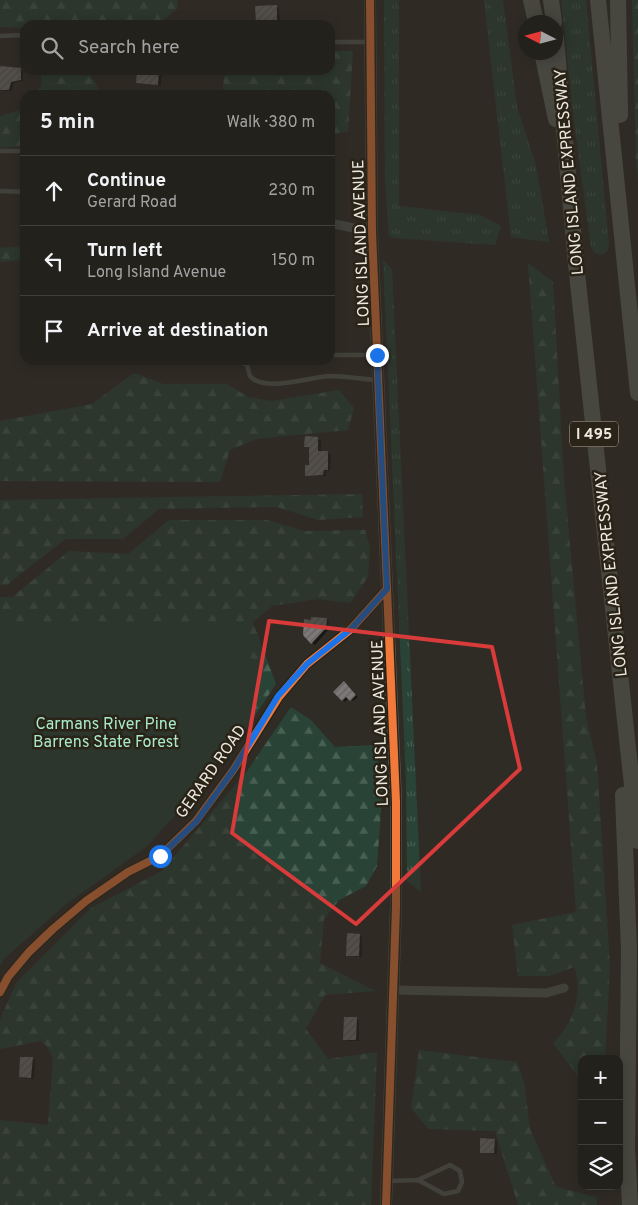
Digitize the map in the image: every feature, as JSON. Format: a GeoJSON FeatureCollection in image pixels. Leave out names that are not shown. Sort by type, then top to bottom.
{"type":"FeatureCollection","features":[{"type":"Feature","properties":{"kind":"highway"},"geometry":{"type":"LineString","coordinates":[[531,0],[534,15]]}},
{"type":"Feature","properties":{"kind":"highway"},"geometry":{"type":"LineString","coordinates":[[552,0],[553,15]]}},
{"type":"Feature","properties":{"kind":"highway"},"geometry":{"type":"LineString","coordinates":[[598,0],[638,393]]}},
{"type":"Feature","properties":{"kind":"highway"},"geometry":{"type":"LineString","coordinates":[[618,0],[625,260]]}},
{"type":"Feature","properties":{"kind":"highway"},"geometry":{"type":"LineString","coordinates":[[543,60],[549,95],[568,160]]}},
{"type":"Feature","properties":{"kind":"highway","name":"LONG ISLAND EXPRESSWAY"},"geometry":{"type":"LineString","coordinates":[[558,60],[577,274],[638,841]]}},
{"type":"Feature","properties":{"kind":"highway"},"geometry":{"type":"LineString","coordinates":[[624,707],[623,796],[629,950],[627,1148],[630,1205]]}},
{"type":"Feature","properties":{"kind":"street","name":"LONG ISLAND AVENUE"},"geometry":{"type":"LineString","coordinates":[[370,0],[372,232],[396,802],[396,906],[386,1205]]}},
{"type":"Feature","properties":{"kind":"street"},"geometry":{"type":"LineString","coordinates":[[335,224],[372,232]]}},
{"type":"Feature","properties":{"kind":"street","name":"GERARD ROAD"},"geometry":{"type":"LineString","coordinates":[[0,992],[8,976],[53,929],[86,901],[128,872],[160,856],[196,822],[234,769],[278,696],[307,664],[351,629],[387,589]]}},
{"type":"Feature","properties":{"kind":"street"},"geometry":{"type":"LineString","coordinates":[[393,990],[546,994],[564,988]]}},
{"type":"Feature","properties":{"kind":"lane"},"geometry":{"type":"LineString","coordinates":[[0,36],[20,35]]}},
{"type":"Feature","properties":{"kind":"lane"},"geometry":{"type":"LineString","coordinates":[[335,42],[370,42]]}},
{"type":"Feature","properties":{"kind":"lane"},"geometry":{"type":"LineString","coordinates":[[0,151],[20,151]]}},
{"type":"Feature","properties":{"kind":"lane"},"geometry":{"type":"LineString","coordinates":[[0,191],[20,192]]}},
{"type":"Feature","properties":{"kind":"lane"},"geometry":{"type":"LineString","coordinates":[[335,355],[377,355]]}},
{"type":"Feature","properties":{"kind":"lane"},"geometry":{"type":"LineString","coordinates":[[248,365],[250,376],[258,383],[279,384],[330,376],[378,380]]}},
{"type":"Feature","properties":{"kind":"lane"},"geometry":{"type":"LineString","coordinates":[[387,1182],[418,1180],[450,1164],[460,1171],[462,1182],[458,1191],[444,1194],[418,1180]]}},
{"type":"Feature","properties":{"kind":"highlighted area"},"geometry":{"type":"Polygon","coordinates":[[[269,621],[492,647],[520,769],[356,924],[232,833],[269,621]]]}},
{"type":"Feature","properties":{"kind":"green space"},"geometry":{"type":"Polygon","coordinates":[[[0,0],[177,0],[178,8],[163,20],[20,20],[20,28],[0,27],[0,0]]]}},
{"type":"Feature","properties":{"kind":"green space"},"geometry":{"type":"Polygon","coordinates":[[[384,0],[399,0],[399,206],[480,215],[501,226],[495,245],[389,236],[385,182],[384,0]]]}},
{"type":"Feature","properties":{"kind":"green space"},"geometry":{"type":"Polygon","coordinates":[[[484,0],[503,0],[517,107],[536,165],[549,242],[511,237],[484,0]]]}},
{"type":"Feature","properties":{"kind":"green space"},"geometry":{"type":"Polygon","coordinates":[[[561,0],[586,0],[609,245],[607,251],[602,255],[595,253],[591,247],[574,121],[561,0]]]}},
{"type":"Feature","properties":{"kind":"green space"},"geometry":{"type":"Polygon","coordinates":[[[632,0],[638,0],[638,179],[636,162],[632,0]]]}},
{"type":"Feature","properties":{"kind":"green space"},"geometry":{"type":"Polygon","coordinates":[[[335,51],[353,51],[348,131],[335,134],[335,90],[223,90],[224,75],[335,75],[335,51]]]}},
{"type":"Feature","properties":{"kind":"green space"},"geometry":{"type":"Polygon","coordinates":[[[42,75],[91,75],[99,90],[37,90],[41,86],[42,75]]]}},
{"type":"Feature","properties":{"kind":"green space"},"geometry":{"type":"Polygon","coordinates":[[[20,110],[20,146],[0,148],[0,116],[20,110]]]}},
{"type":"Feature","properties":{"kind":"green space"},"geometry":{"type":"Polygon","coordinates":[[[20,246],[20,260],[0,262],[0,248],[20,246]]]}},
{"type":"Feature","properties":{"kind":"green space"},"geometry":{"type":"Polygon","coordinates":[[[383,259],[392,270],[421,892],[407,881],[406,780],[383,259]]]}},
{"type":"Feature","properties":{"kind":"green space"},"geometry":{"type":"Polygon","coordinates":[[[528,263],[553,282],[564,480],[586,717],[597,764],[610,966],[605,1055],[578,1055],[578,1079],[553,1043],[566,1027],[575,1008],[578,988],[574,967],[550,976],[518,976],[512,925],[576,912],[528,263]]]}},
{"type":"Feature","properties":{"kind":"green space"},"geometry":{"type":"Polygon","coordinates":[[[134,373],[163,384],[227,384],[248,397],[272,401],[339,390],[354,408],[348,430],[256,439],[230,450],[220,482],[0,481],[0,421],[92,404],[134,373]]]}},
{"type":"Feature","properties":{"kind":"green space"},"geometry":{"type":"Polygon","coordinates":[[[362,494],[363,517],[318,520],[277,507],[159,509],[123,539],[65,539],[7,585],[0,585],[0,500],[362,494]]]}},
{"type":"Feature","properties":{"kind":"green space"},"geometry":{"type":"Polygon","coordinates":[[[169,520],[267,520],[305,531],[365,530],[370,547],[368,577],[350,603],[318,599],[272,606],[253,622],[276,684],[226,759],[183,758],[0,697],[0,597],[12,597],[69,551],[128,554],[169,520]]]}},
{"type":"Feature","properties":{"kind":"green space","name":"Carmans River Pine Barrens State Forest"},"geometry":{"type":"Polygon","coordinates":[[[0,625],[233,626],[267,686],[198,790],[146,847],[65,905],[5,958],[0,966],[0,625]]]}},
{"type":"Feature","properties":{"kind":"green space"},"geometry":{"type":"Polygon","coordinates":[[[291,707],[311,720],[335,747],[374,745],[383,782],[377,866],[366,886],[339,900],[324,919],[320,963],[375,991],[325,995],[306,1029],[328,1059],[377,1052],[371,1205],[0,1205],[0,1120],[48,1125],[53,1059],[47,1046],[41,1041],[0,1049],[0,1020],[16,983],[91,908],[162,871],[247,771],[291,707]]]}},
{"type":"Feature","properties":{"kind":"green space"},"geometry":{"type":"Polygon","coordinates":[[[419,1050],[517,1062],[524,1082],[530,1129],[556,1187],[596,1197],[597,1205],[518,1205],[495,1131],[428,1129],[411,1108],[419,1050]]]}},
{"type":"Feature","properties":{"kind":"building"},"geometry":{"type":"Polygon","coordinates":[[[277,5],[277,20],[256,20],[255,6],[277,5]]]}},
{"type":"Feature","properties":{"kind":"building"},"geometry":{"type":"Polygon","coordinates":[[[0,66],[20,68],[21,80],[11,82],[9,90],[0,90],[0,66]]]}},
{"type":"Feature","properties":{"kind":"building"},"geometry":{"type":"Polygon","coordinates":[[[137,75],[159,75],[158,85],[136,83],[137,75]]]}},
{"type":"Feature","properties":{"kind":"building"},"geometry":{"type":"Polygon","coordinates":[[[305,436],[318,437],[318,451],[328,451],[328,470],[324,470],[323,475],[305,476],[305,465],[309,465],[309,447],[304,447],[305,436]]]}},
{"type":"Feature","properties":{"kind":"building"},"geometry":{"type":"Polygon","coordinates":[[[311,617],[327,618],[326,628],[311,644],[303,635],[304,619],[311,620],[311,617]]]}},
{"type":"Feature","properties":{"kind":"building"},"geometry":{"type":"Polygon","coordinates":[[[344,681],[356,695],[350,701],[346,697],[342,701],[333,692],[344,681]]]}},
{"type":"Feature","properties":{"kind":"building"},"geometry":{"type":"Polygon","coordinates":[[[347,933],[360,934],[359,956],[346,956],[347,933]]]}},
{"type":"Feature","properties":{"kind":"building"},"geometry":{"type":"Polygon","coordinates":[[[344,1017],[357,1017],[356,1040],[343,1040],[344,1017]]]}},
{"type":"Feature","properties":{"kind":"building"},"geometry":{"type":"Polygon","coordinates":[[[20,1057],[33,1057],[31,1078],[19,1077],[20,1057]]]}},
{"type":"Feature","properties":{"kind":"building"},"geometry":{"type":"Polygon","coordinates":[[[480,1138],[495,1139],[494,1153],[480,1153],[480,1138]]]}},
{"type":"Feature","properties":{"kind":"cycle path"},"geometry":{"type":"LineString","coordinates":[[370,0],[372,232],[396,802],[396,907],[386,1205]]}},
{"type":"Feature","properties":{"kind":"cycle path"},"geometry":{"type":"LineString","coordinates":[[0,992],[8,977],[29,952],[53,929],[86,901],[128,872],[160,856],[196,821],[234,769],[279,697],[307,664],[351,629],[387,589]]}},
{"type":"Feature","properties":{"kind":"route"},"geometry":{"type":"LineString","coordinates":[[160,856],[196,822],[234,769],[278,696],[307,664],[351,629],[387,589],[377,355]]}}]}
